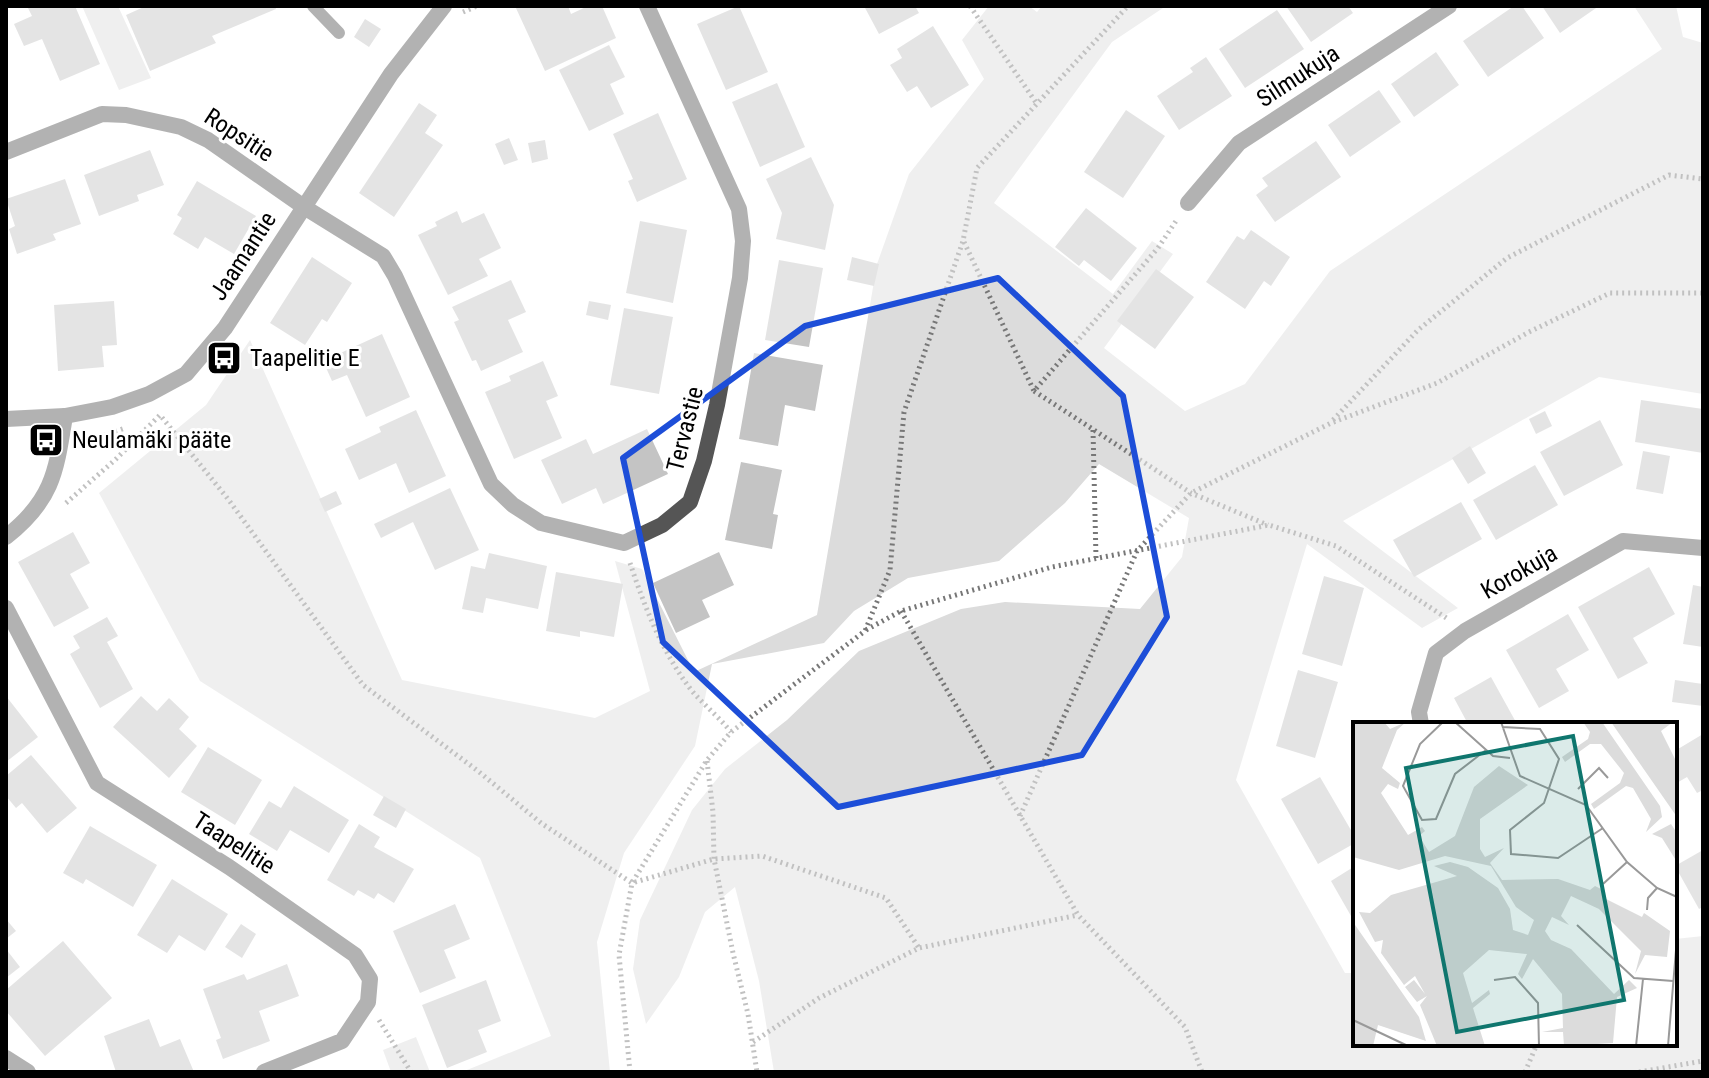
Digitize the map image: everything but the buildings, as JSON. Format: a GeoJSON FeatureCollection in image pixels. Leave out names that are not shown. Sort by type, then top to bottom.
{"type":"FeatureCollection","features":[{"type":"Feature","properties":{"kind":"street","name":"Jaamantie"},"geometry":{"type":"LineString","coordinates":[[6,419],[65,416],[112,407],[149,394],[186,374],[225,328],[391,74],[444,6]]}},
{"type":"Feature","properties":{"kind":"street","name":"Tervastie"},"geometry":{"type":"LineString","coordinates":[[624,543],[662,525],[690,502],[704,461],[717,405],[740,278],[743,241],[739,209],[647,6]]}},
{"type":"Feature","properties":{"kind":"street","name":"Silmukuja"},"geometry":{"type":"LineString","coordinates":[[1188,203],[1239,143],[1449,6]]}},
{"type":"Feature","properties":{"kind":"street","name":"Ropsitie"},"geometry":{"type":"LineString","coordinates":[[6,152],[102,114],[126,115],[181,127],[208,140],[304,207]]}},
{"type":"Feature","properties":{"kind":"street"},"geometry":{"type":"LineString","coordinates":[[304,207],[383,256],[491,484],[513,505],[541,523],[624,543]]}},
{"type":"Feature","properties":{"kind":"street"},"geometry":{"type":"LineString","coordinates":[[6,537],[30,518],[45,496],[65,416]]}},
{"type":"Feature","properties":{"kind":"street","name":"Korokuja"},"geometry":{"type":"LineString","coordinates":[[1421,722],[1419,712],[1436,653],[1465,631],[1623,541],[1703,548]]}},
{"type":"Feature","properties":{"kind":"street","name":"Taapelitie"},"geometry":{"type":"LineString","coordinates":[[6,608],[97,783],[229,867],[355,955],[370,979],[368,1002]]}},
{"type":"Feature","properties":{"kind":"street"},"geometry":{"type":"LineString","coordinates":[[264,1072],[342,1041],[368,1002]]}},
{"type":"Feature","properties":{"kind":"street"},"geometry":{"type":"LineString","coordinates":[[6,1058],[28,1072]]}},
{"type":"Feature","properties":{"kind":"lane"},"geometry":{"type":"LineString","coordinates":[[313,6],[339,33]]}},
{"type":"Feature","properties":{"kind":"path"},"geometry":{"type":"LineString","coordinates":[[970,6],[1037,104]]}},
{"type":"Feature","properties":{"kind":"path"},"geometry":{"type":"LineString","coordinates":[[865,631],[890,570],[904,412],[963,241],[977,168],[1128,6]]}},
{"type":"Feature","properties":{"kind":"path"},"geometry":{"type":"LineString","coordinates":[[1331,423],[1418,330],[1507,258],[1669,175],[1703,179]]}},
{"type":"Feature","properties":{"kind":"path"},"geometry":{"type":"LineString","coordinates":[[1034,391],[1158,248],[1188,203]]}},
{"type":"Feature","properties":{"kind":"path"},"geometry":{"type":"LineString","coordinates":[[963,241],[1034,391],[1191,493],[1269,525],[1336,546],[1465,631]]}},
{"type":"Feature","properties":{"kind":"path"},"geometry":{"type":"LineString","coordinates":[[1020,816],[1137,551],[1191,493],[1331,423],[1437,383],[1529,332],[1610,293],[1703,293]]}},
{"type":"Feature","properties":{"kind":"path"},"geometry":{"type":"LineString","coordinates":[[61,506],[116,459],[160,415],[228,499],[363,685],[478,771],[541,823],[632,883],[714,859],[762,856],[886,898],[919,948]]}},
{"type":"Feature","properties":{"kind":"path"},"geometry":{"type":"LineString","coordinates":[[1093,429],[1096,558]]}},
{"type":"Feature","properties":{"kind":"path"},"geometry":{"type":"LineString","coordinates":[[630,1072],[619,955],[632,883],[707,760],[731,732],[865,631],[901,611],[1052,567],[1269,525]]}},
{"type":"Feature","properties":{"kind":"path"},"geometry":{"type":"LineString","coordinates":[[624,543],[641,595],[671,663],[731,732]]}},
{"type":"Feature","properties":{"kind":"path"},"geometry":{"type":"LineString","coordinates":[[901,611],[1078,915],[1185,1027],[1202,1072]]}},
{"type":"Feature","properties":{"kind":"path"},"geometry":{"type":"LineString","coordinates":[[707,760],[714,859],[757,1072]]}},
{"type":"Feature","properties":{"kind":"path"},"geometry":{"type":"LineString","coordinates":[[753,1042],[819,998],[919,948],[1078,915]]}},
{"type":"Feature","properties":{"kind":"path"},"geometry":{"type":"LineString","coordinates":[[368,1002],[411,1072]]}},
{"type":"Feature","properties":{"kind":"path"},"geometry":{"type":"LineString","coordinates":[[1525,1072],[1536,1046]]}},
{"type":"Feature","properties":{"kind":"path"},"geometry":{"type":"LineString","coordinates":[[1639,1072],[1703,1061]]}},
{"type":"Feature","properties":{"kind":"highlighted area"},"geometry":{"type":"Polygon","coordinates":[[[998,278],[1123,396],[1167,617],[1082,755],[838,807],[663,642],[623,458],[805,326],[998,278]]]}},
{"type":"Feature","properties":{"kind":"shaded area"},"geometry":{"type":"Polygon","coordinates":[[[82,6],[118,6],[151,78],[119,90],[82,6]]]}},
{"type":"Feature","properties":{"kind":"shaded area"},"geometry":{"type":"Polygon","coordinates":[[[989,6],[1029,6],[1037,12],[1042,6],[1166,6],[1112,42],[994,203],[1113,294],[1152,241],[1173,254],[1104,348],[1185,411],[1245,384],[1330,271],[1662,49],[1634,6],[1676,6],[1683,37],[1703,43],[1703,394],[1599,377],[1343,521],[1458,608],[1422,628],[1307,544],[1236,780],[1345,973],[1353,973],[1353,1046],[1677,1046],[1677,939],[1703,936],[1703,1072],[774,1072],[759,981],[735,887],[705,912],[679,977],[646,1024],[633,969],[640,920],[692,810],[725,769],[787,720],[859,651],[961,609],[1005,602],[1140,609],[1182,557],[1189,518],[1099,464],[1065,503],[999,561],[908,578],[854,611],[824,643],[712,664],[695,746],[624,853],[597,942],[610,1072],[462,1072],[551,1036],[480,858],[200,681],[99,493],[206,405],[250,340],[402,680],[595,718],[650,691],[615,561],[642,569],[694,672],[817,615],[877,264],[909,174],[984,79],[962,40],[989,6]]]}},
{"type":"Feature","properties":{"kind":"shaded area"},"geometry":{"type":"Polygon","coordinates":[[[416,1037],[430,1072],[391,1072],[383,1050],[416,1037]]]}},
{"type":"Feature","properties":{"kind":"place","name":"Taapelitie E"},"geometry":{"type":"Point","coordinates":[224,358]}},
{"type":"Feature","properties":{"kind":"place","name":"Neulamäki pääte"},"geometry":{"type":"Point","coordinates":[46,440]}}]}
